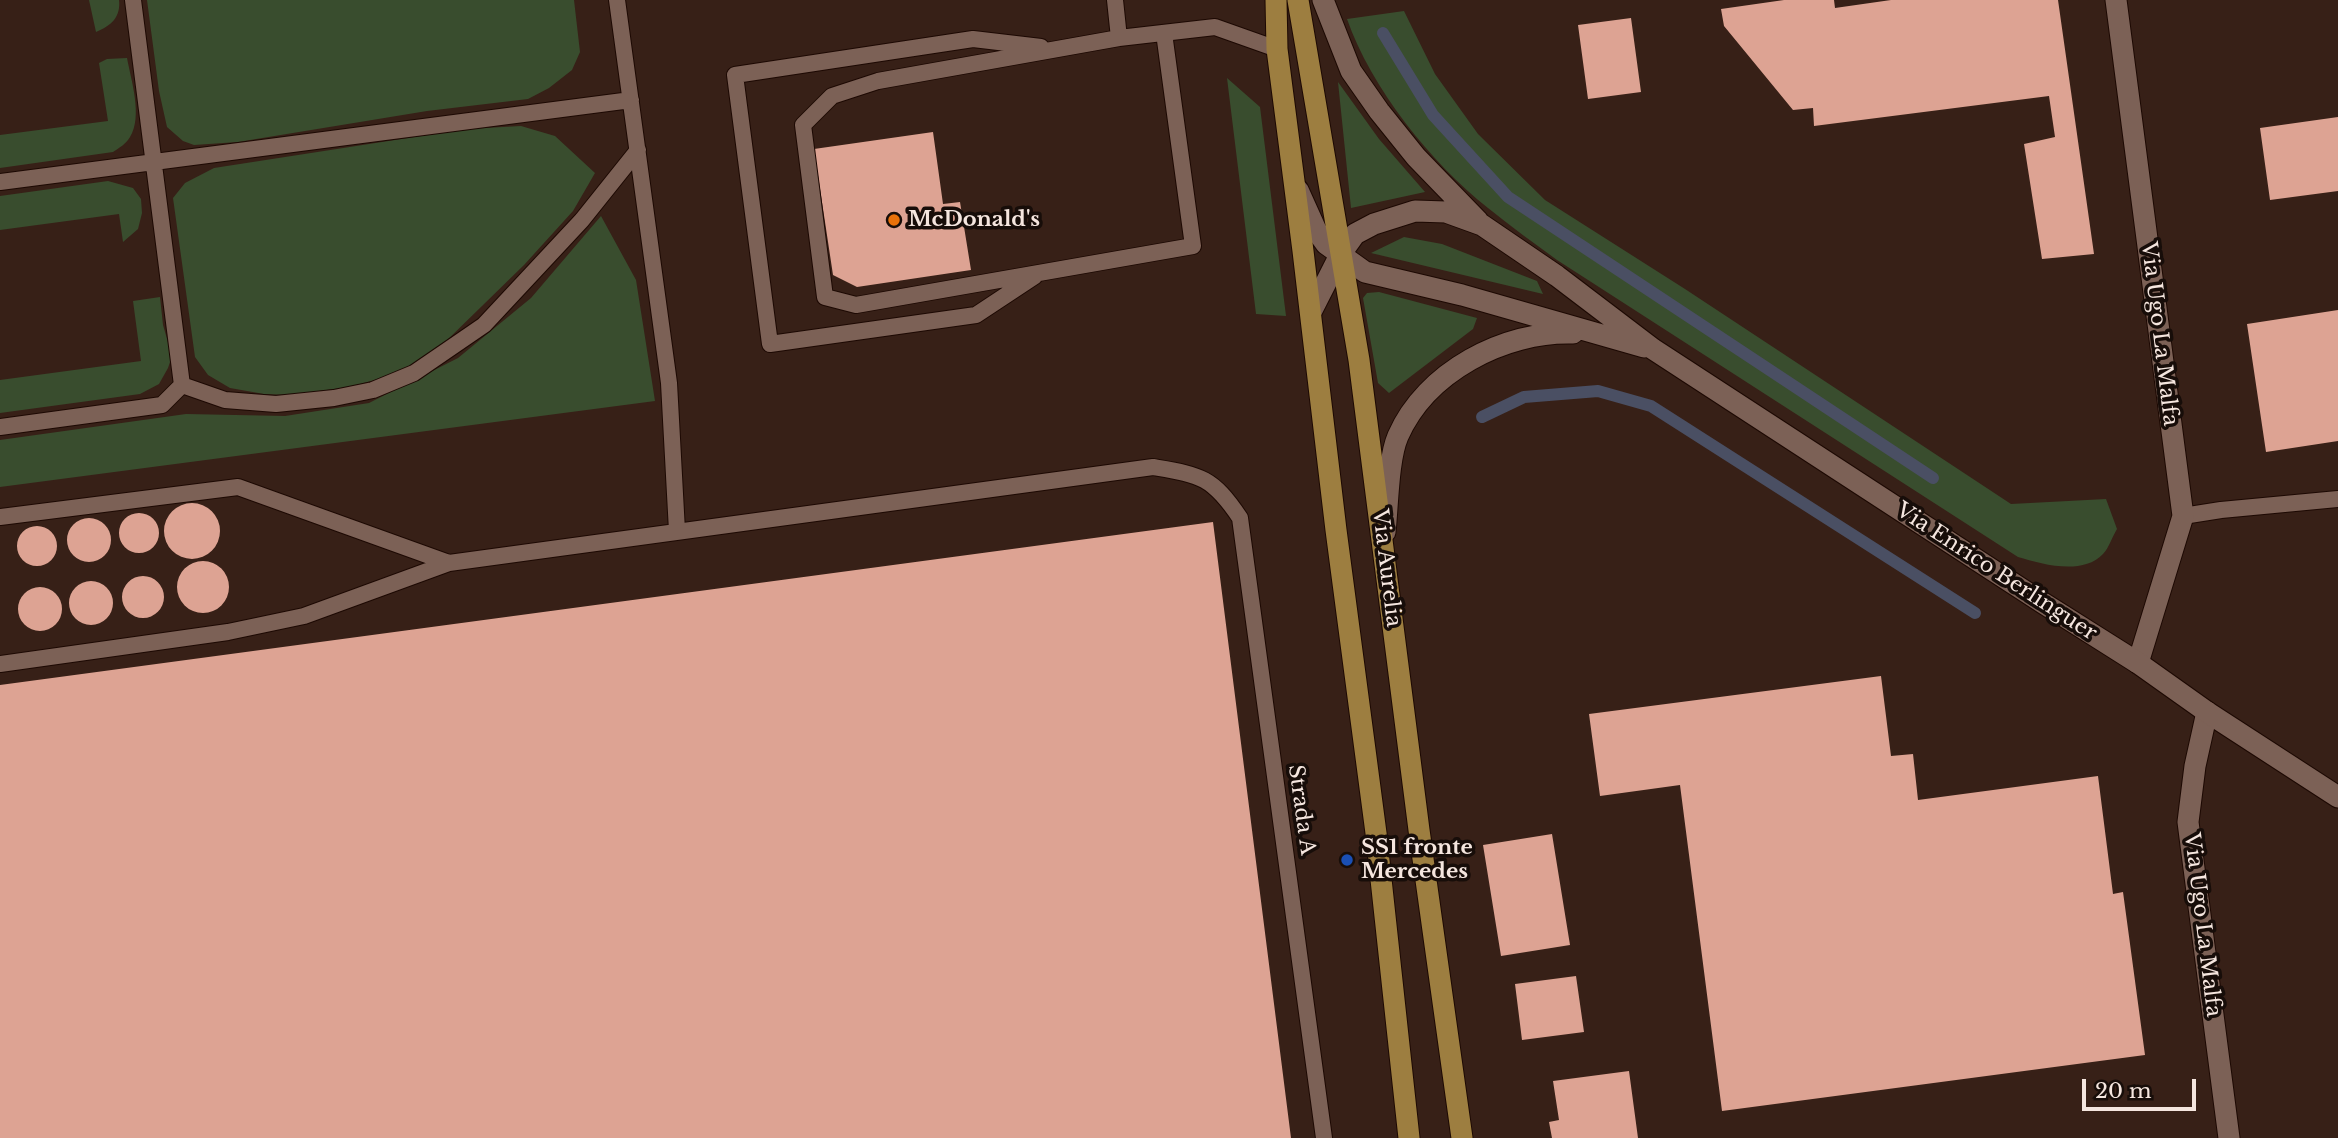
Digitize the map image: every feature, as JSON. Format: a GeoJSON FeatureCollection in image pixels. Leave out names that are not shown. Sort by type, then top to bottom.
{"type":"FeatureCollection","features":[{"type":"Feature","properties":{"kind":"main road","name":"Via Aurelia"},"geometry":{"type":"LineString","coordinates":[[1276,0],[1277,50],[1376,833],[1409,1138]]}},
{"type":"Feature","properties":{"kind":"main road","name":"Via Aurelia"},"geometry":{"type":"LineString","coordinates":[[1298,0],[1359,360],[1419,830],[1462,1138]]}},
{"type":"Feature","properties":{"kind":"street","name":"Via Enrico Berlinguer"},"geometry":{"type":"LineString","coordinates":[[1323,0],[1351,71],[1379,111],[1416,158],[1482,225],[1557,276],[1653,349],[2138,663],[2207,712],[2338,797]]}},
{"type":"Feature","properties":{"kind":"street","name":"Via Ugo La Malfa"},"geometry":{"type":"LineString","coordinates":[[2116,0],[2183,516],[2138,663]]}},
{"type":"Feature","properties":{"kind":"street"},"geometry":{"type":"LineString","coordinates":[[1294,181],[1316,230],[1326,244],[1340,255],[1311,312]]}},
{"type":"Feature","properties":{"kind":"street","name":"Via Enrico Berlinguer"},"geometry":{"type":"LineString","coordinates":[[1482,225],[1446,212],[1415,211],[1374,224],[1355,234],[1340,255],[1365,272],[1462,295],[1653,349]]}},
{"type":"Feature","properties":{"kind":"street","name":"Via Enrico Berlinguer"},"geometry":{"type":"LineString","coordinates":[[1384,551],[1397,439],[1412,409],[1444,378],[1492,348],[1533,336],[1597,334]]}},
{"type":"Feature","properties":{"kind":"street","name":"Via Ugo La Malfa"},"geometry":{"type":"LineString","coordinates":[[2207,712],[2195,766],[2188,822],[2229,1138]]}},
{"type":"Feature","properties":{"kind":"lane"},"geometry":{"type":"LineString","coordinates":[[133,0],[182,385]]}},
{"type":"Feature","properties":{"kind":"lane"},"geometry":{"type":"LineString","coordinates":[[0,664],[228,632],[304,616],[449,563],[677,531],[669,383],[617,0]]}},
{"type":"Feature","properties":{"kind":"lane"},"geometry":{"type":"LineString","coordinates":[[1115,0],[1119,38]]}},
{"type":"Feature","properties":{"kind":"lane"},"geometry":{"type":"LineString","coordinates":[[1164,33],[1192,246],[856,305],[825,297],[803,125],[832,96],[878,81],[960,66],[1119,38],[1215,27],[1277,50]]}},
{"type":"Feature","properties":{"kind":"lane"},"geometry":{"type":"LineString","coordinates":[[1040,273],[976,315],[770,344],[735,75],[973,39],[1059,49]]}},
{"type":"Feature","properties":{"kind":"lane"},"geometry":{"type":"LineString","coordinates":[[0,182],[631,100]]}},
{"type":"Feature","properties":{"kind":"lane"},"geometry":{"type":"LineString","coordinates":[[182,385],[225,400],[276,404],[334,398],[373,390],[414,373],[484,325],[582,220],[638,150]]}},
{"type":"Feature","properties":{"kind":"lane"},"geometry":{"type":"LineString","coordinates":[[0,427],[162,405],[182,385]]}},
{"type":"Feature","properties":{"kind":"lane","name":"Strada A"},"geometry":{"type":"LineString","coordinates":[[677,531],[1153,467],[1195,474],[1223,493],[1240,518],[1324,1138]]}},
{"type":"Feature","properties":{"kind":"lane"},"geometry":{"type":"LineString","coordinates":[[0,516],[238,487],[449,563]]}},
{"type":"Feature","properties":{"kind":"lane"},"geometry":{"type":"LineString","coordinates":[[2183,516],[2338,499]]}},
{"type":"Feature","properties":{"kind":"green space"},"geometry":{"type":"Polygon","coordinates":[[[89,0],[119,0],[114,20],[96,32],[89,0]]]}},
{"type":"Feature","properties":{"kind":"green space"},"geometry":{"type":"Polygon","coordinates":[[[147,0],[574,0],[580,52],[572,70],[549,88],[528,99],[427,111],[238,142],[194,145],[183,141],[167,127],[159,91],[147,0]]]}},
{"type":"Feature","properties":{"kind":"green space"},"geometry":{"type":"Polygon","coordinates":[[[1404,11],[1435,74],[1478,134],[1545,200],[2011,504],[2106,499],[2117,529],[2105,552],[2094,561],[2073,566],[2050,565],[2018,557],[1557,260],[1505,221],[1445,169],[1405,123],[1371,71],[1347,19],[1404,11]]]}},
{"type":"Feature","properties":{"kind":"green space"},"geometry":{"type":"Polygon","coordinates":[[[127,58],[136,119],[130,137],[124,144],[113,152],[0,168],[0,135],[108,121],[99,63],[107,59],[127,58]]]}},
{"type":"Feature","properties":{"kind":"green space"},"geometry":{"type":"Polygon","coordinates":[[[1227,78],[1260,107],[1286,316],[1256,314],[1227,78]]]}},
{"type":"Feature","properties":{"kind":"green space"},"geometry":{"type":"Polygon","coordinates":[[[1338,82],[1379,139],[1425,192],[1351,208],[1338,82]]]}},
{"type":"Feature","properties":{"kind":"green space"},"geometry":{"type":"Polygon","coordinates":[[[521,126],[555,136],[595,173],[573,211],[524,265],[440,347],[400,373],[349,387],[290,395],[230,388],[208,375],[195,357],[173,198],[185,183],[214,168],[466,129],[521,126]]]}},
{"type":"Feature","properties":{"kind":"green space"},"geometry":{"type":"Polygon","coordinates":[[[108,181],[133,188],[141,199],[142,213],[138,229],[123,242],[119,214],[0,230],[0,196],[108,181]]]}},
{"type":"Feature","properties":{"kind":"green space"},"geometry":{"type":"Polygon","coordinates":[[[601,216],[636,280],[655,401],[0,487],[0,440],[186,414],[285,416],[369,403],[458,358],[531,298],[601,216]]]}},
{"type":"Feature","properties":{"kind":"green space"},"geometry":{"type":"Polygon","coordinates":[[[1404,237],[1442,244],[1537,281],[1543,294],[1371,253],[1404,237]]]}},
{"type":"Feature","properties":{"kind":"green space"},"geometry":{"type":"Polygon","coordinates":[[[1379,292],[1477,318],[1473,329],[1389,393],[1378,383],[1363,298],[1367,293],[1379,292]]]}},
{"type":"Feature","properties":{"kind":"green space"},"geometry":{"type":"Polygon","coordinates":[[[160,297],[163,325],[172,356],[159,384],[140,394],[0,413],[0,380],[141,361],[133,301],[160,297]]]}},
{"type":"Feature","properties":{"kind":"building"},"geometry":{"type":"Polygon","coordinates":[[[1784,0],[1834,0],[1835,8],[1891,0],[2058,0],[2094,254],[2042,259],[2024,144],[2055,137],[2049,96],[1814,126],[1813,108],[1793,110],[1724,26],[1721,9],[1784,0]]]}},
{"type":"Feature","properties":{"kind":"building"},"geometry":{"type":"Polygon","coordinates":[[[1631,18],[1641,92],[1588,99],[1578,25],[1631,18]]]}},
{"type":"Feature","properties":{"kind":"building"},"geometry":{"type":"Polygon","coordinates":[[[2338,117],[2338,191],[2270,200],[2260,128],[2338,117]]]}},
{"type":"Feature","properties":{"kind":"building","name":"McDonald's"},"geometry":{"type":"Polygon","coordinates":[[[933,132],[943,204],[960,202],[971,270],[857,287],[833,275],[814,149],[933,132]]]}},
{"type":"Feature","properties":{"kind":"building"},"geometry":{"type":"Polygon","coordinates":[[[2338,310],[2338,441],[2266,452],[2247,324],[2338,310]]]}},
{"type":"Feature","properties":{"kind":"building"},"geometry":{"type":"Polygon","coordinates":[[[192,503],[203,505],[212,511],[218,520],[218,542],[212,551],[203,557],[192,559],[181,557],[172,551],[166,542],[164,531],[166,520],[172,511],[181,505],[192,503]]]}},
{"type":"Feature","properties":{"kind":"building"},"geometry":{"type":"Polygon","coordinates":[[[139,513],[147,514],[153,519],[158,525],[158,541],[153,547],[147,552],[139,553],[131,552],[125,547],[120,541],[119,533],[120,525],[125,519],[131,514],[139,513]]]}},
{"type":"Feature","properties":{"kind":"building"},"geometry":{"type":"Polygon","coordinates":[[[89,518],[105,524],[111,540],[105,556],[89,562],[73,556],[67,540],[73,524],[89,518]]]}},
{"type":"Feature","properties":{"kind":"building"},"geometry":{"type":"Polygon","coordinates":[[[1213,522],[1291,1138],[0,1138],[0,685],[1213,522]]]}},
{"type":"Feature","properties":{"kind":"building"},"geometry":{"type":"Polygon","coordinates":[[[37,526],[45,527],[51,532],[56,538],[56,554],[51,560],[45,565],[37,566],[29,565],[23,560],[18,554],[17,546],[18,538],[23,532],[29,527],[37,526]]]}},
{"type":"Feature","properties":{"kind":"building"},"geometry":{"type":"Polygon","coordinates":[[[203,561],[222,568],[229,587],[222,606],[203,613],[184,606],[177,587],[184,568],[203,561]]]}},
{"type":"Feature","properties":{"kind":"building"},"geometry":{"type":"Polygon","coordinates":[[[143,576],[158,582],[164,597],[158,612],[143,618],[128,612],[122,597],[128,582],[143,576]]]}},
{"type":"Feature","properties":{"kind":"building"},"geometry":{"type":"Polygon","coordinates":[[[91,581],[107,587],[113,603],[107,619],[91,625],[75,619],[69,603],[75,587],[91,581]]]}},
{"type":"Feature","properties":{"kind":"building"},"geometry":{"type":"Polygon","coordinates":[[[40,587],[56,593],[62,609],[56,625],[40,631],[24,625],[18,609],[24,593],[40,587]]]}},
{"type":"Feature","properties":{"kind":"building"},"geometry":{"type":"Polygon","coordinates":[[[1881,676],[1891,756],[1913,754],[1918,800],[2098,776],[2113,894],[2123,892],[2145,1055],[1722,1111],[1680,785],[1600,796],[1589,714],[1881,676]]]}},
{"type":"Feature","properties":{"kind":"building"},"geometry":{"type":"Polygon","coordinates":[[[1552,834],[1570,945],[1501,956],[1483,845],[1552,834]]]}},
{"type":"Feature","properties":{"kind":"building"},"geometry":{"type":"Polygon","coordinates":[[[1576,976],[1584,1032],[1522,1040],[1515,984],[1576,976]]]}},
{"type":"Feature","properties":{"kind":"building"},"geometry":{"type":"Polygon","coordinates":[[[1629,1071],[1638,1138],[1552,1138],[1549,1122],[1559,1120],[1553,1081],[1629,1071]]]}},
{"type":"Feature","properties":{"kind":"waterway"},"geometry":{"type":"LineString","coordinates":[[1383,33],[1433,115],[1508,197],[1933,478]]}},
{"type":"Feature","properties":{"kind":"waterway"},"geometry":{"type":"LineString","coordinates":[[1482,417],[1524,397],[1598,391],[1651,406],[1975,613]]}},
{"type":"Feature","properties":{"kind":"place","name":"McDonald's"},"geometry":{"type":"Point","coordinates":[894,220]}},
{"type":"Feature","properties":{"kind":"place","name":"SS1 fronte Mercedes"},"geometry":{"type":"Point","coordinates":[1347,860]}}]}
